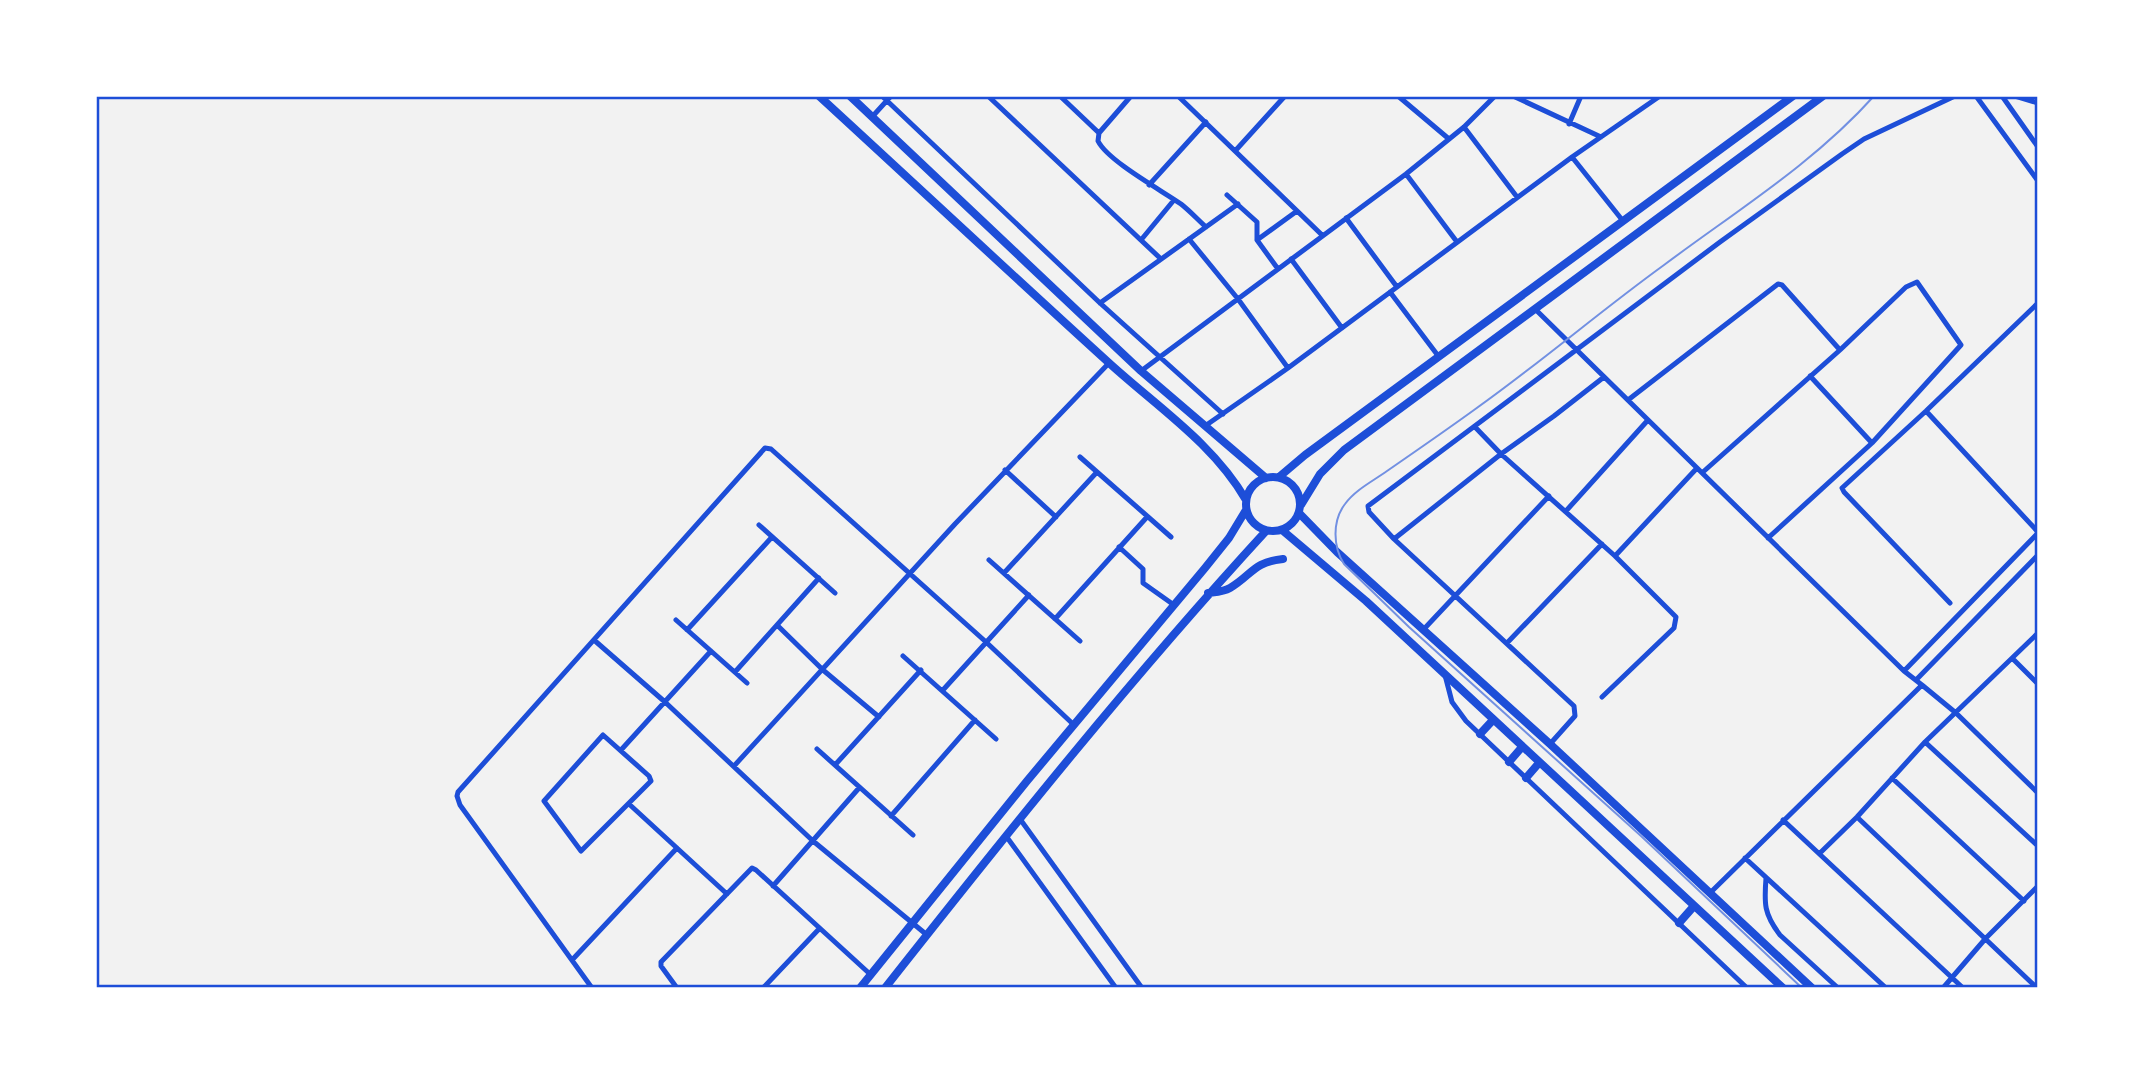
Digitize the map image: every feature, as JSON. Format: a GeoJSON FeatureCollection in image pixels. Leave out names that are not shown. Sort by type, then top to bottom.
{"type":"FeatureCollection","features":[{"type":"Feature","properties":{"kind":"main road"},"geometry":{"type":"LineString","coordinates":[[819,96],[1109,363],[1208,449],[1226,470],[1253,523],[1266,531],[1289,527],[1320,474],[1338,455],[1823,96]]}},
{"type":"Feature","properties":{"kind":"main road"},"geometry":{"type":"LineString","coordinates":[[850,96],[1141,371],[1266,478]]}},
{"type":"Feature","properties":{"kind":"main road"},"geometry":{"type":"LineString","coordinates":[[1279,477],[1305,455],[1790,97]]}},
{"type":"Feature","properties":{"kind":"main road"},"geometry":{"type":"LineString","coordinates":[[859,988],[1229,538],[1246,505],[1252,486],[1266,478],[1279,477],[1295,488],[1299,495],[1300,509],[1337,552],[1550,744],[1812,988]]}},
{"type":"Feature","properties":{"kind":"main road"},"geometry":{"type":"LineString","coordinates":[[1282,530],[1366,601],[1783,988]]}},
{"type":"Feature","properties":{"kind":"main road"},"geometry":{"type":"LineString","coordinates":[[885,988],[1006,836],[1208,593],[1266,531]]}},
{"type":"Feature","properties":{"kind":"main road"},"geometry":{"type":"LineString","coordinates":[[1208,593],[1227,590],[1260,564],[1283,559]]}},
{"type":"Feature","properties":{"kind":"main road"},"geometry":{"type":"LineString","coordinates":[[1480,734],[1493,720]]}},
{"type":"Feature","properties":{"kind":"main road"},"geometry":{"type":"LineString","coordinates":[[1509,762],[1522,747]]}},
{"type":"Feature","properties":{"kind":"main road"},"geometry":{"type":"LineString","coordinates":[[1525,778],[1539,763]]}},
{"type":"Feature","properties":{"kind":"main road"},"geometry":{"type":"LineString","coordinates":[[1679,923],[1695,906]]}},
{"type":"Feature","properties":{"kind":"street"},"geometry":{"type":"LineString","coordinates":[[988,96],[1160,258]]}},
{"type":"Feature","properties":{"kind":"street"},"geometry":{"type":"LineString","coordinates":[[1060,96],[1099,133]]}},
{"type":"Feature","properties":{"kind":"street"},"geometry":{"type":"LineString","coordinates":[[1131,96],[1099,133],[1100,145],[1206,227]]}},
{"type":"Feature","properties":{"kind":"street"},"geometry":{"type":"LineString","coordinates":[[1178,96],[1322,235]]}},
{"type":"Feature","properties":{"kind":"street"},"geometry":{"type":"LineString","coordinates":[[1236,150],[1285,96]]}},
{"type":"Feature","properties":{"kind":"street"},"geometry":{"type":"LineString","coordinates":[[1398,96],[1450,139]]}},
{"type":"Feature","properties":{"kind":"street"},"geometry":{"type":"LineString","coordinates":[[1141,371],[1406,174],[1464,127],[1495,96]]}},
{"type":"Feature","properties":{"kind":"street"},"geometry":{"type":"LineString","coordinates":[[1513,96],[1601,137]]}},
{"type":"Feature","properties":{"kind":"street"},"geometry":{"type":"LineString","coordinates":[[1569,124],[1581,96]]}},
{"type":"Feature","properties":{"kind":"street"},"geometry":{"type":"LineString","coordinates":[[1205,426],[1288,368],[1572,157],[1660,96]]}},
{"type":"Feature","properties":{"kind":"street"},"geometry":{"type":"LineString","coordinates":[[1550,744],[1575,716],[1574,706],[1394,539],[1369,512],[1368,506],[1720,242],[1864,139],[1955,96]]}},
{"type":"Feature","properties":{"kind":"street"},"geometry":{"type":"LineString","coordinates":[[1976,96],[2038,181]]}},
{"type":"Feature","properties":{"kind":"street"},"geometry":{"type":"LineString","coordinates":[[2002,96],[2038,147]]}},
{"type":"Feature","properties":{"kind":"street"},"geometry":{"type":"LineString","coordinates":[[2015,96],[2038,103]]}},
{"type":"Feature","properties":{"kind":"street"},"geometry":{"type":"LineString","coordinates":[[872,117],[886,98],[1100,303],[1223,414]]}},
{"type":"Feature","properties":{"kind":"street"},"geometry":{"type":"LineString","coordinates":[[1149,185],[1206,122]]}},
{"type":"Feature","properties":{"kind":"street"},"geometry":{"type":"LineString","coordinates":[[1464,127],[1517,197]]}},
{"type":"Feature","properties":{"kind":"street"},"geometry":{"type":"LineString","coordinates":[[1572,157],[1623,221]]}},
{"type":"Feature","properties":{"kind":"street"},"geometry":{"type":"LineString","coordinates":[[1406,174],[1457,242]]}},
{"type":"Feature","properties":{"kind":"street"},"geometry":{"type":"LineString","coordinates":[[1227,195],[1257,222],[1257,240],[1278,269]]}},
{"type":"Feature","properties":{"kind":"street"},"geometry":{"type":"LineString","coordinates":[[1141,240],[1174,200]]}},
{"type":"Feature","properties":{"kind":"street"},"geometry":{"type":"LineString","coordinates":[[1100,303],[1238,204]]}},
{"type":"Feature","properties":{"kind":"street"},"geometry":{"type":"LineString","coordinates":[[1257,240],[1297,211]]}},
{"type":"Feature","properties":{"kind":"street"},"geometry":{"type":"LineString","coordinates":[[1346,218],[1397,287]]}},
{"type":"Feature","properties":{"kind":"street"},"geometry":{"type":"LineString","coordinates":[[1189,239],[1238,299],[1288,368]]}},
{"type":"Feature","properties":{"kind":"street"},"geometry":{"type":"LineString","coordinates":[[1291,260],[1342,328]]}},
{"type":"Feature","properties":{"kind":"street"},"geometry":{"type":"LineString","coordinates":[[1703,472],[1906,287],[1917,282],[1961,345],[1872,443],[1768,538]]}},
{"type":"Feature","properties":{"kind":"street"},"geometry":{"type":"LineString","coordinates":[[1628,400],[1778,284],[1782,285],[1840,349]]}},
{"type":"Feature","properties":{"kind":"street"},"geometry":{"type":"LineString","coordinates":[[1390,292],[1439,357]]}},
{"type":"Feature","properties":{"kind":"street"},"geometry":{"type":"LineString","coordinates":[[1950,603],[1842,490],[1843,486],[1926,411],[2038,303]]}},
{"type":"Feature","properties":{"kind":"street"},"geometry":{"type":"LineString","coordinates":[[1535,309],[1904,671],[1956,713],[2038,793]]}},
{"type":"Feature","properties":{"kind":"street"},"geometry":{"type":"LineString","coordinates":[[734,766],[1005,470],[1109,363]]}},
{"type":"Feature","properties":{"kind":"street"},"geometry":{"type":"LineString","coordinates":[[1810,376],[1872,443]]}},
{"type":"Feature","properties":{"kind":"street"},"geometry":{"type":"LineString","coordinates":[[1394,539],[1604,377]]}},
{"type":"Feature","properties":{"kind":"street"},"geometry":{"type":"LineString","coordinates":[[1904,671],[2038,532],[1926,411]]}},
{"type":"Feature","properties":{"kind":"street"},"geometry":{"type":"LineString","coordinates":[[1566,511],[1648,420]]}},
{"type":"Feature","properties":{"kind":"street"},"geometry":{"type":"LineString","coordinates":[[1475,427],[1675,615],[1677,620],[1674,628],[1602,698]]}},
{"type":"Feature","properties":{"kind":"street"},"geometry":{"type":"LineString","coordinates":[[592,988],[460,805],[458,792],[766,447],[986,642],[1074,725]]}},
{"type":"Feature","properties":{"kind":"street"},"geometry":{"type":"LineString","coordinates":[[1080,457],[1171,537]]}},
{"type":"Feature","properties":{"kind":"street"},"geometry":{"type":"LineString","coordinates":[[1615,556],[1697,468]]}},
{"type":"Feature","properties":{"kind":"street"},"geometry":{"type":"LineString","coordinates":[[1005,470],[1056,517]]}},
{"type":"Feature","properties":{"kind":"street"},"geometry":{"type":"LineString","coordinates":[[1004,573],[1097,472]]}},
{"type":"Feature","properties":{"kind":"street"},"geometry":{"type":"LineString","coordinates":[[1424,629],[1549,496]]}},
{"type":"Feature","properties":{"kind":"street"},"geometry":{"type":"LineString","coordinates":[[1055,619],[1147,517]]}},
{"type":"Feature","properties":{"kind":"street"},"geometry":{"type":"LineString","coordinates":[[759,525],[835,593]]}},
{"type":"Feature","properties":{"kind":"street"},"geometry":{"type":"LineString","coordinates":[[687,630],[772,537]]}},
{"type":"Feature","properties":{"kind":"street"},"geometry":{"type":"LineString","coordinates":[[1507,643],[1602,544]]}},
{"type":"Feature","properties":{"kind":"street"},"geometry":{"type":"LineString","coordinates":[[1119,547],[1143,569],[1143,583],[1174,605]]}},
{"type":"Feature","properties":{"kind":"street"},"geometry":{"type":"LineString","coordinates":[[1710,893],[1919,683],[2038,555]]}},
{"type":"Feature","properties":{"kind":"street"},"geometry":{"type":"LineString","coordinates":[[989,560],[1080,641]]}},
{"type":"Feature","properties":{"kind":"street"},"geometry":{"type":"LineString","coordinates":[[735,672],[819,578]]}},
{"type":"Feature","properties":{"kind":"street"},"geometry":{"type":"LineString","coordinates":[[943,690],[1029,595]]}},
{"type":"Feature","properties":{"kind":"street"},"geometry":{"type":"LineString","coordinates":[[676,620],[747,682]]}},
{"type":"Feature","properties":{"kind":"street"},"geometry":{"type":"LineString","coordinates":[[777,625],[823,670],[879,717]]}},
{"type":"Feature","properties":{"kind":"street"},"geometry":{"type":"LineString","coordinates":[[1820,853],[1857,817],[1925,742],[2038,633]]}},
{"type":"Feature","properties":{"kind":"street"},"geometry":{"type":"LineString","coordinates":[[594,640],[665,702],[813,841],[927,935]]}},
{"type":"Feature","properties":{"kind":"street"},"geometry":{"type":"LineString","coordinates":[[621,750],[711,651]]}},
{"type":"Feature","properties":{"kind":"street"},"geometry":{"type":"LineString","coordinates":[[902,656],[921,670],[996,740]]}},
{"type":"Feature","properties":{"kind":"street"},"geometry":{"type":"LineString","coordinates":[[2013,659],[2038,684]]}},
{"type":"Feature","properties":{"kind":"street"},"geometry":{"type":"LineString","coordinates":[[835,765],[921,670]]}},
{"type":"Feature","properties":{"kind":"street"},"geometry":{"type":"LineString","coordinates":[[1445,675],[1449,695],[1456,709],[1480,734],[1747,988]]}},
{"type":"Feature","properties":{"kind":"street"},"geometry":{"type":"LineString","coordinates":[[891,816],[975,720]]}},
{"type":"Feature","properties":{"kind":"street"},"geometry":{"type":"LineString","coordinates":[[603,734],[621,750],[651,779],[581,852],[544,801],[603,734]]}},
{"type":"Feature","properties":{"kind":"street"},"geometry":{"type":"LineString","coordinates":[[1925,742],[2038,846]]}},
{"type":"Feature","properties":{"kind":"street"},"geometry":{"type":"LineString","coordinates":[[817,749],[913,835]]}},
{"type":"Feature","properties":{"kind":"street"},"geometry":{"type":"LineString","coordinates":[[1892,778],[2024,901]]}},
{"type":"Feature","properties":{"kind":"street"},"geometry":{"type":"LineString","coordinates":[[773,886],[859,788]]}},
{"type":"Feature","properties":{"kind":"street"},"geometry":{"type":"LineString","coordinates":[[629,804],[727,894]]}},
{"type":"Feature","properties":{"kind":"street"},"geometry":{"type":"LineString","coordinates":[[1857,817],[2037,988]]}},
{"type":"Feature","properties":{"kind":"street"},"geometry":{"type":"LineString","coordinates":[[1020,819],[1142,988]]}},
{"type":"Feature","properties":{"kind":"street"},"geometry":{"type":"LineString","coordinates":[[1783,820],[1963,988]]}},
{"type":"Feature","properties":{"kind":"street"},"geometry":{"type":"LineString","coordinates":[[1006,836],[1116,988]]}},
{"type":"Feature","properties":{"kind":"street"},"geometry":{"type":"LineString","coordinates":[[572,960],[677,849]]}},
{"type":"Feature","properties":{"kind":"street"},"geometry":{"type":"LineString","coordinates":[[1745,858],[1886,988]]}},
{"type":"Feature","properties":{"kind":"street"},"geometry":{"type":"LineString","coordinates":[[677,988],[661,963],[752,868],[871,975]]}},
{"type":"Feature","properties":{"kind":"street"},"geometry":{"type":"LineString","coordinates":[[1766,877],[1765,908],[1773,925],[1780,935],[1838,988]]}},
{"type":"Feature","properties":{"kind":"street"},"geometry":{"type":"LineString","coordinates":[[1942,988],[1986,938],[2038,886]]}},
{"type":"Feature","properties":{"kind":"street"},"geometry":{"type":"LineString","coordinates":[[763,988],[819,929]]}},
{"type":"Feature","properties":{"kind":"tram line"},"geometry":{"type":"LineString","coordinates":[[1802,988],[1641,836],[1409,627],[1344,564],[1336,542],[1336,526],[1345,504],[1359,490],[1498,392],[1640,283],[1773,186],[1826,144],[1874,96]]}}]}
